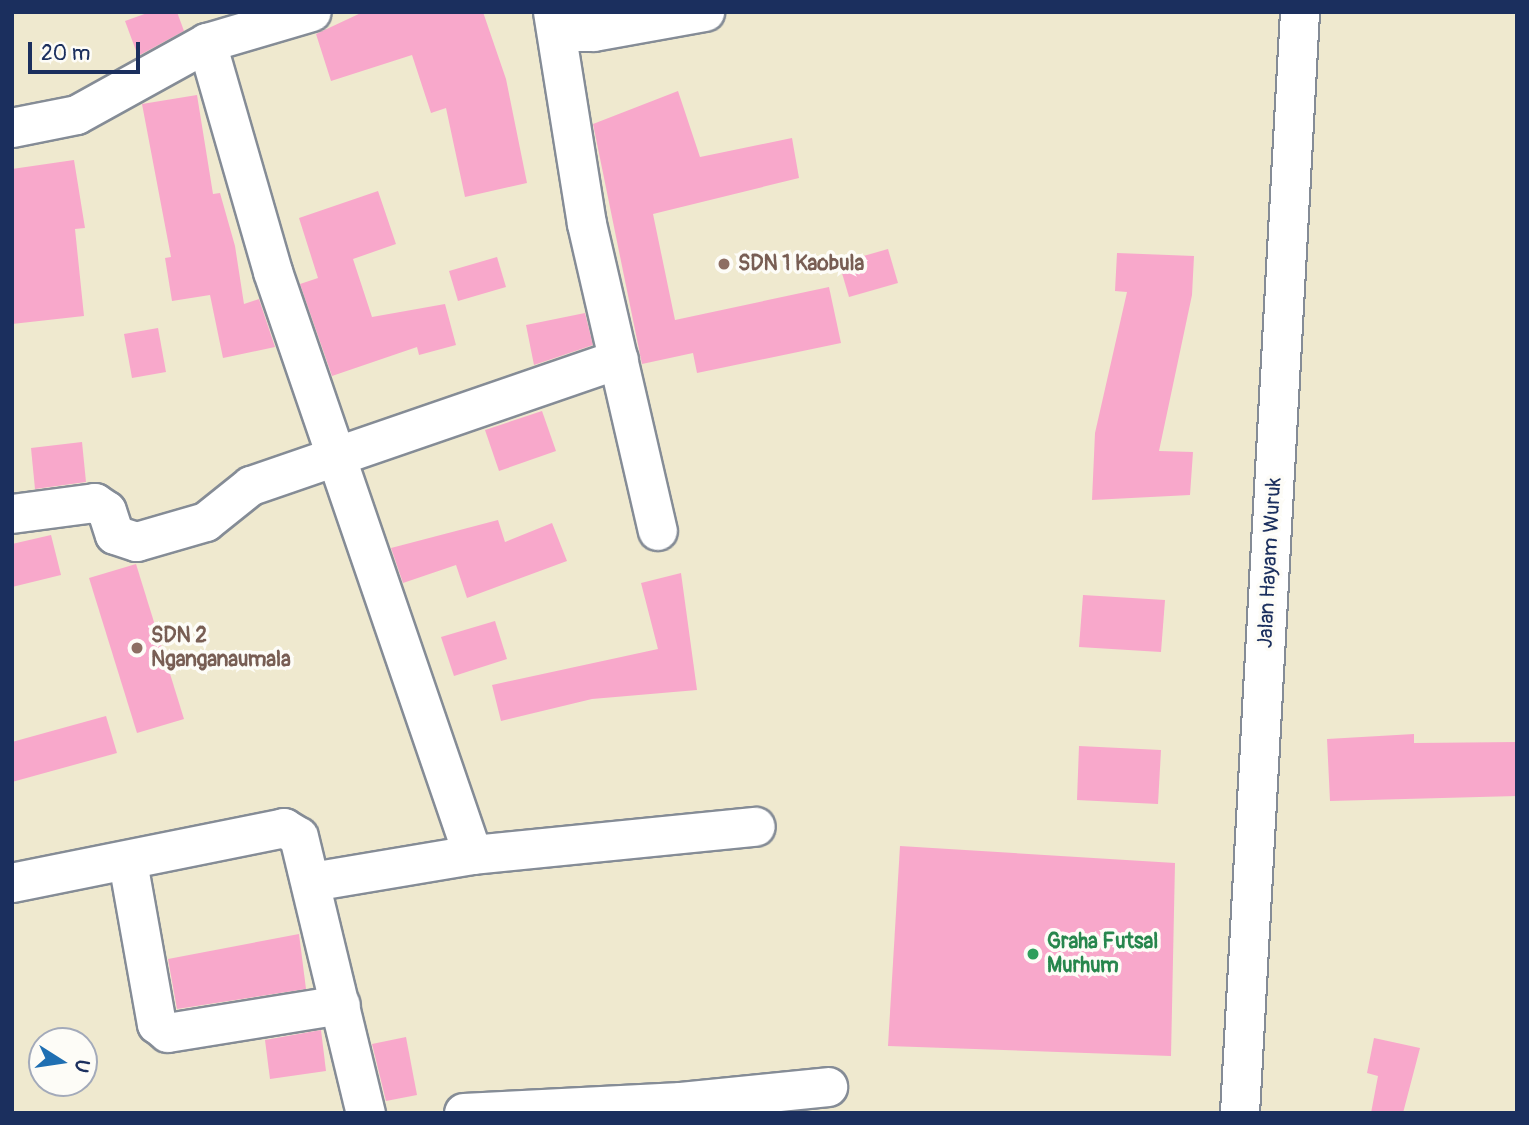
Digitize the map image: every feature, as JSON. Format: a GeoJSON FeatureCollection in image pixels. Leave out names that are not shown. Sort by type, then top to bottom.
{"type":"FeatureCollection","features":[{"type":"Feature","properties":{"kind":"street"},"geometry":{"type":"LineString","coordinates":[[12,128],[77,114],[207,43],[312,12]]}},
{"type":"Feature","properties":{"kind":"street"},"geometry":{"type":"LineString","coordinates":[[658,531],[572,142],[555,22],[594,32],[705,12]]}},
{"type":"Feature","properties":{"kind":"street","name":"Jalan Hayam Wuruk"},"geometry":{"type":"LineString","coordinates":[[1240,1113],[1300,12]]}},
{"type":"Feature","properties":{"kind":"street"},"geometry":{"type":"LineString","coordinates":[[207,43],[273,272],[473,855]]}},
{"type":"Feature","properties":{"kind":"street"},"geometry":{"type":"LineString","coordinates":[[12,514],[95,503],[107,511],[115,535],[137,542],[206,522],[251,486],[619,359]]}},
{"type":"Feature","properties":{"kind":"street"},"geometry":{"type":"LineString","coordinates":[[313,882],[473,855],[756,827]]}},
{"type":"Feature","properties":{"kind":"street"},"geometry":{"type":"LineString","coordinates":[[12,883],[128,862],[284,828],[307,852],[366,1113]]}},
{"type":"Feature","properties":{"kind":"street"},"geometry":{"type":"LineString","coordinates":[[128,862],[157,1024],[168,1033],[341,1005]]}},
{"type":"Feature","properties":{"kind":"street"},"geometry":{"type":"LineString","coordinates":[[464,1113],[681,1102],[828,1087]]}},
{"type":"Feature","properties":{"kind":"building"},"geometry":{"type":"Polygon","coordinates":[[[150,12],[177,12],[184,31],[138,56],[125,21],[150,12]]]}},
{"type":"Feature","properties":{"kind":"building"},"geometry":{"type":"Polygon","coordinates":[[[363,12],[483,12],[506,79],[527,183],[465,197],[446,108],[431,113],[412,55],[331,81],[316,34],[363,12]]]}},
{"type":"Feature","properties":{"kind":"building"},"geometry":{"type":"Polygon","coordinates":[[[678,91],[700,157],[792,138],[799,178],[653,214],[675,320],[829,287],[841,343],[697,373],[693,353],[642,364],[593,124],[678,91]]]}},
{"type":"Feature","properties":{"kind":"building"},"geometry":{"type":"Polygon","coordinates":[[[197,95],[213,194],[220,193],[235,246],[244,304],[259,299],[275,347],[223,358],[210,295],[172,301],[165,258],[171,257],[142,104],[197,95]]]}},
{"type":"Feature","properties":{"kind":"building"},"geometry":{"type":"Polygon","coordinates":[[[74,160],[85,228],[75,229],[84,316],[12,324],[12,169],[74,160]]]}},
{"type":"Feature","properties":{"kind":"building"},"geometry":{"type":"Polygon","coordinates":[[[378,191],[396,244],[353,259],[372,317],[445,304],[456,345],[419,355],[417,347],[332,376],[300,284],[318,278],[299,218],[378,191]]]}},
{"type":"Feature","properties":{"kind":"building"},"geometry":{"type":"Polygon","coordinates":[[[888,249],[898,283],[849,297],[839,263],[888,249]]]}},
{"type":"Feature","properties":{"kind":"building"},"geometry":{"type":"Polygon","coordinates":[[[1117,253],[1194,256],[1192,295],[1159,451],[1193,452],[1190,495],[1092,500],[1095,433],[1127,292],[1115,291],[1117,253]]]}},
{"type":"Feature","properties":{"kind":"building"},"geometry":{"type":"Polygon","coordinates":[[[497,257],[506,287],[458,301],[449,271],[497,257]]]}},
{"type":"Feature","properties":{"kind":"building"},"geometry":{"type":"Polygon","coordinates":[[[585,313],[593,345],[534,365],[526,325],[585,313]]]}},
{"type":"Feature","properties":{"kind":"building"},"geometry":{"type":"Polygon","coordinates":[[[158,328],[166,372],[132,378],[124,334],[158,328]]]}},
{"type":"Feature","properties":{"kind":"building"},"geometry":{"type":"Polygon","coordinates":[[[542,411],[556,451],[499,471],[485,430],[542,411]]]}},
{"type":"Feature","properties":{"kind":"building"},"geometry":{"type":"Polygon","coordinates":[[[82,442],[86,482],[35,489],[31,448],[82,442]]]}},
{"type":"Feature","properties":{"kind":"building"},"geometry":{"type":"Polygon","coordinates":[[[498,520],[505,542],[552,523],[567,561],[467,598],[456,565],[403,583],[391,548],[498,520]]]}},
{"type":"Feature","properties":{"kind":"building"},"geometry":{"type":"Polygon","coordinates":[[[51,535],[61,575],[12,587],[12,544],[51,535]]]}},
{"type":"Feature","properties":{"kind":"building","name":"SDN 2 Nganganaumala"},"geometry":{"type":"Polygon","coordinates":[[[136,564],[184,719],[137,733],[89,578],[136,564]]]}},
{"type":"Feature","properties":{"kind":"building"},"geometry":{"type":"Polygon","coordinates":[[[681,573],[697,690],[592,699],[501,721],[492,685],[658,649],[641,583],[681,573]]]}},
{"type":"Feature","properties":{"kind":"building"},"geometry":{"type":"Polygon","coordinates":[[[1083,595],[1165,600],[1161,652],[1079,647],[1083,595]]]}},
{"type":"Feature","properties":{"kind":"building"},"geometry":{"type":"Polygon","coordinates":[[[495,621],[507,659],[454,676],[441,637],[495,621]]]}},
{"type":"Feature","properties":{"kind":"building"},"geometry":{"type":"Polygon","coordinates":[[[106,716],[117,753],[12,782],[12,742],[106,716]]]}},
{"type":"Feature","properties":{"kind":"building"},"geometry":{"type":"Polygon","coordinates":[[[1414,734],[1414,743],[1517,742],[1517,796],[1330,801],[1327,739],[1414,734]]]}},
{"type":"Feature","properties":{"kind":"building"},"geometry":{"type":"Polygon","coordinates":[[[1079,746],[1161,750],[1158,804],[1077,800],[1079,746]]]}},
{"type":"Feature","properties":{"kind":"building","name":"Graha Futsal Murhum"},"geometry":{"type":"Polygon","coordinates":[[[900,846],[1175,863],[1171,1056],[888,1046],[900,846]]]}},
{"type":"Feature","properties":{"kind":"building"},"geometry":{"type":"Polygon","coordinates":[[[299,934],[306,989],[177,1009],[168,959],[299,934]]]}},
{"type":"Feature","properties":{"kind":"building"},"geometry":{"type":"Polygon","coordinates":[[[321,1030],[326,1071],[270,1079],[265,1040],[321,1030]]]}},
{"type":"Feature","properties":{"kind":"building"},"geometry":{"type":"Polygon","coordinates":[[[406,1037],[417,1095],[386,1101],[372,1044],[406,1037]]]}},
{"type":"Feature","properties":{"kind":"building"},"geometry":{"type":"Polygon","coordinates":[[[1374,1038],[1420,1048],[1403,1113],[1371,1113],[1378,1076],[1367,1073],[1374,1038]]]}},
{"type":"Feature","properties":{"kind":"place","name":"SDN 1 Kaobula"},"geometry":{"type":"Point","coordinates":[724,264]}},
{"type":"Feature","properties":{"kind":"place","name":"SDN 2 Nganganaumala"},"geometry":{"type":"Point","coordinates":[137,648]}},
{"type":"Feature","properties":{"kind":"place","name":"Graha Futsal Murhum"},"geometry":{"type":"Point","coordinates":[1033,954]}}]}
